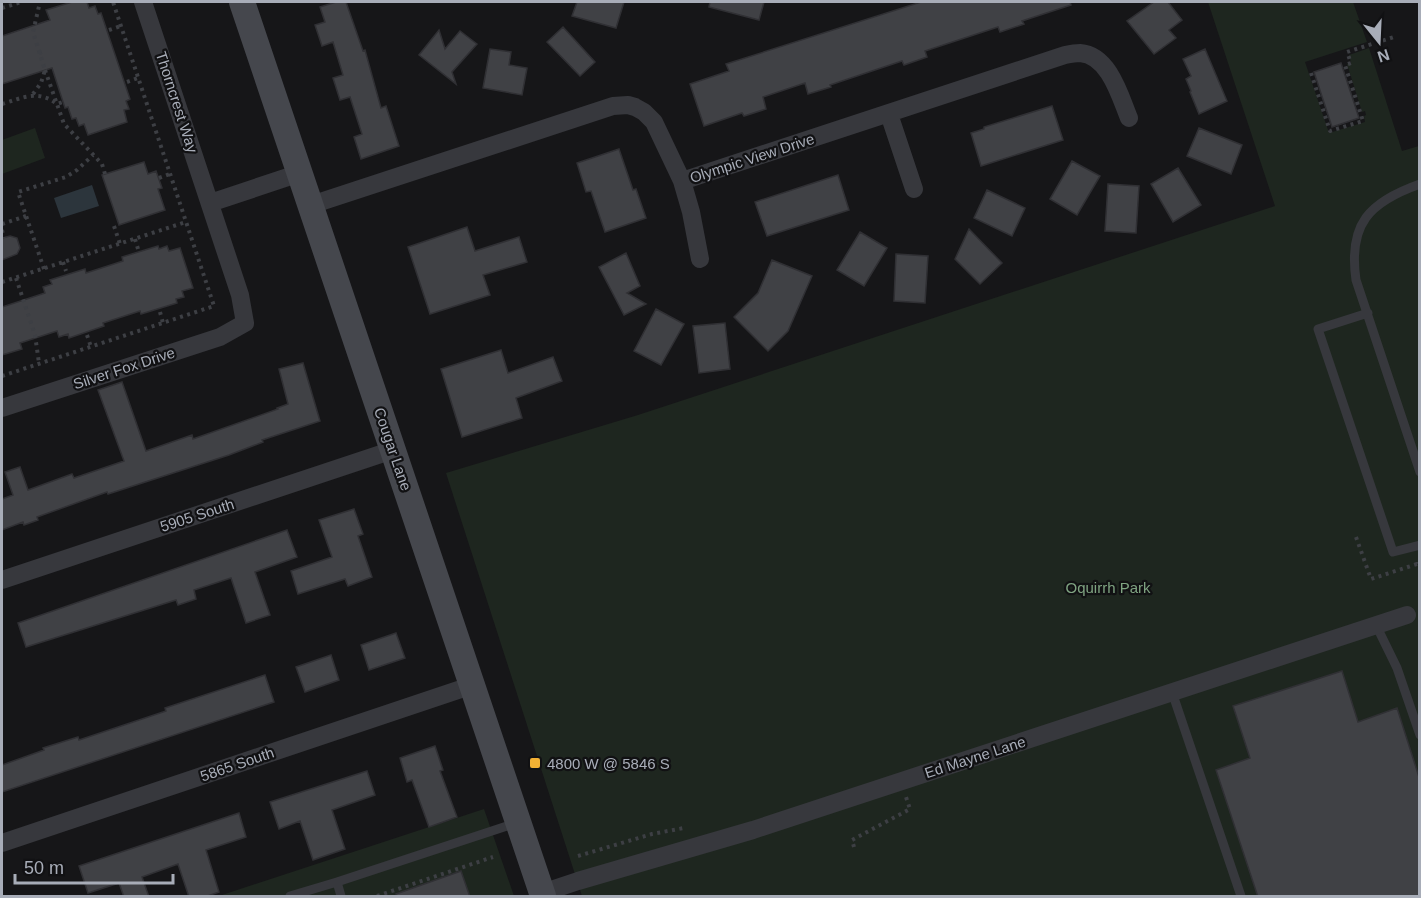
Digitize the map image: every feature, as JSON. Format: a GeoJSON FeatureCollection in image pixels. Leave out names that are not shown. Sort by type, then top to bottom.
{"type":"FeatureCollection","features":[{"type":"Feature","properties":{"kind":"main road","name":"Cougar Lane"},"geometry":{"type":"LineString","coordinates":[[242,2],[543,895]]}},
{"type":"Feature","properties":{"kind":"street","name":"Thorncrest Way"},"geometry":{"type":"LineString","coordinates":[[144,2],[240,295],[245,323]]}},
{"type":"Feature","properties":{"kind":"street","name":"Olympic View Drive"},"geometry":{"type":"LineString","coordinates":[[311,205],[604,109],[628,105],[644,112],[654,122],[682,181],[1065,55],[1081,53],[1094,58],[1105,67],[1129,118]]}},
{"type":"Feature","properties":{"kind":"street"},"geometry":{"type":"LineString","coordinates":[[889,114],[914,189]]}},
{"type":"Feature","properties":{"kind":"street"},"geometry":{"type":"LineString","coordinates":[[210,203],[300,173]]}},
{"type":"Feature","properties":{"kind":"street"},"geometry":{"type":"LineString","coordinates":[[682,181],[700,259]]}},
{"type":"Feature","properties":{"kind":"street","name":"Silver Fox Drive"},"geometry":{"type":"LineString","coordinates":[[2,408],[220,337],[245,323]]}},
{"type":"Feature","properties":{"kind":"street","name":"5905 South"},"geometry":{"type":"LineString","coordinates":[[2,580],[393,450]]}},
{"type":"Feature","properties":{"kind":"street","name":"Ed Mayne Lane"},"geometry":{"type":"LineString","coordinates":[[543,895],[578,881],[753,830],[1413,613]]}},
{"type":"Feature","properties":{"kind":"street","name":"5865 South"},"geometry":{"type":"LineString","coordinates":[[2,843],[473,685]]}},
{"type":"Feature","properties":{"kind":"lane"},"geometry":{"type":"LineString","coordinates":[[1419,184],[1395,193],[1369,213],[1356,239],[1353,259],[1356,280],[1419,472]]}},
{"type":"Feature","properties":{"kind":"lane"},"geometry":{"type":"LineString","coordinates":[[1368,313],[1318,329],[1393,552],[1419,545]]}},
{"type":"Feature","properties":{"kind":"lane"},"geometry":{"type":"LineString","coordinates":[[1376,625],[1397,668],[1419,735]]}},
{"type":"Feature","properties":{"kind":"lane"},"geometry":{"type":"LineString","coordinates":[[1172,692],[1241,897]]}},
{"type":"Feature","properties":{"kind":"lane"},"geometry":{"type":"LineString","coordinates":[[290,897],[518,822]]}},
{"type":"Feature","properties":{"kind":"lane"},"geometry":{"type":"LineString","coordinates":[[337,882],[341,897]]}},
{"type":"Feature","properties":{"kind":"path"},"geometry":{"type":"LineString","coordinates":[[2,9],[21,2]]}},
{"type":"Feature","properties":{"kind":"path"},"geometry":{"type":"LineString","coordinates":[[40,2],[33,32],[64,124],[102,164],[105,174]]}},
{"type":"Feature","properties":{"kind":"path"},"geometry":{"type":"LineString","coordinates":[[2,376],[214,306],[113,2]]}},
{"type":"Feature","properties":{"kind":"path"},"geometry":{"type":"LineString","coordinates":[[109,30],[121,26]]}},
{"type":"Feature","properties":{"kind":"path"},"geometry":{"type":"LineString","coordinates":[[1311,73],[1330,131],[1363,121],[1345,65],[1351,63],[1347,51],[1397,36]]}},
{"type":"Feature","properties":{"kind":"path"},"geometry":{"type":"LineString","coordinates":[[39,53],[46,51]]}},
{"type":"Feature","properties":{"kind":"path"},"geometry":{"type":"LineString","coordinates":[[33,94],[45,70]]}},
{"type":"Feature","properties":{"kind":"path"},"geometry":{"type":"LineString","coordinates":[[127,82],[138,78]]}},
{"type":"Feature","properties":{"kind":"path"},"geometry":{"type":"LineString","coordinates":[[2,104],[33,94],[51,99],[57,104]]}},
{"type":"Feature","properties":{"kind":"path"},"geometry":{"type":"LineString","coordinates":[[57,104],[63,102]]}},
{"type":"Feature","properties":{"kind":"path"},"geometry":{"type":"LineString","coordinates":[[44,269],[18,192],[66,177],[93,155]]}},
{"type":"Feature","properties":{"kind":"path"},"geometry":{"type":"LineString","coordinates":[[159,178],[170,174]]}},
{"type":"Feature","properties":{"kind":"path"},"geometry":{"type":"LineString","coordinates":[[2,224],[26,216]]}},
{"type":"Feature","properties":{"kind":"path"},"geometry":{"type":"LineString","coordinates":[[2,282],[186,222]]}},
{"type":"Feature","properties":{"kind":"path"},"geometry":{"type":"LineString","coordinates":[[114,226],[120,244]]}},
{"type":"Feature","properties":{"kind":"path"},"geometry":{"type":"LineString","coordinates":[[2,230],[4,238]]}},
{"type":"Feature","properties":{"kind":"path"},"geometry":{"type":"LineString","coordinates":[[135,239],[138,249]]}},
{"type":"Feature","properties":{"kind":"path"},"geometry":{"type":"LineString","coordinates":[[63,262],[66,271]]}},
{"type":"Feature","properties":{"kind":"path"},"geometry":{"type":"LineString","coordinates":[[16,278],[35,336],[39,364]]}},
{"type":"Feature","properties":{"kind":"path"},"geometry":{"type":"LineString","coordinates":[[160,312],[163,323]]}},
{"type":"Feature","properties":{"kind":"path"},"geometry":{"type":"LineString","coordinates":[[87,335],[91,347]]}},
{"type":"Feature","properties":{"kind":"path"},"geometry":{"type":"LineString","coordinates":[[1356,537],[1371,579],[1417,564],[1419,569]]}},
{"type":"Feature","properties":{"kind":"path"},"geometry":{"type":"LineString","coordinates":[[854,847],[852,840],[910,809],[900,781]]}},
{"type":"Feature","properties":{"kind":"path"},"geometry":{"type":"LineString","coordinates":[[377,897],[418,885],[493,857]]}},
{"type":"Feature","properties":{"kind":"green space","name":"Oquirrh Park"},"geometry":{"type":"Polygon","coordinates":[[[1208,2],[1353,2],[1367,42],[1305,62],[1329,133],[1365,122],[1365,111],[1362,112],[1347,64],[1351,63],[1349,55],[1369,48],[1402,151],[1419,146],[1419,896],[582,896],[446,473],[638,415],[1275,206],[1208,2]]]}},
{"type":"Feature","properties":{"kind":"green space"},"geometry":{"type":"Polygon","coordinates":[[[35,128],[45,158],[2,174],[2,140],[35,128]]]}},
{"type":"Feature","properties":{"kind":"green space"},"geometry":{"type":"Polygon","coordinates":[[[484,809],[514,896],[219,896],[484,809]]]}},
{"type":"Feature","properties":{"kind":"shaded area"},"geometry":{"type":"Polygon","coordinates":[[[92,185],[99,206],[61,218],[54,198],[92,185]]]}},
{"type":"Feature","properties":{"kind":"building"},"geometry":{"type":"Polygon","coordinates":[[[72,2],[87,2],[89,8],[95,6],[98,14],[101,13],[130,99],[126,101],[129,109],[124,110],[127,122],[88,135],[84,124],[79,126],[76,118],[72,119],[68,107],[65,108],[52,68],[2,84],[2,36],[50,20],[46,10],[72,2]]]}},
{"type":"Feature","properties":{"kind":"building"},"geometry":{"type":"Polygon","coordinates":[[[336,2],[346,2],[363,51],[365,50],[381,108],[386,106],[399,146],[361,159],[354,137],[362,134],[350,97],[340,100],[333,78],[343,75],[333,42],[322,46],[315,25],[325,22],[320,7],[336,2]]]}},
{"type":"Feature","properties":{"kind":"building"},"geometry":{"type":"Polygon","coordinates":[[[577,2],[624,2],[616,28],[572,16],[577,2]]]}},
{"type":"Feature","properties":{"kind":"building"},"geometry":{"type":"Polygon","coordinates":[[[710,2],[764,2],[759,20],[709,7],[710,2]]]}},
{"type":"Feature","properties":{"kind":"building"},"geometry":{"type":"Polygon","coordinates":[[[921,2],[1070,2],[1071,5],[1022,21],[1024,24],[1000,32],[998,27],[925,51],[927,57],[904,65],[902,61],[808,94],[805,83],[763,97],[766,109],[744,116],[742,113],[704,126],[690,84],[729,71],[726,64],[921,2]]]}},
{"type":"Feature","properties":{"kind":"building"},"geometry":{"type":"Polygon","coordinates":[[[1154,2],[1168,2],[1182,20],[1169,30],[1176,38],[1154,54],[1127,21],[1154,2]]]}},
{"type":"Feature","properties":{"kind":"building"},"geometry":{"type":"Polygon","coordinates":[[[563,27],[595,62],[580,76],[547,42],[563,27]]]}},
{"type":"Feature","properties":{"kind":"building"},"geometry":{"type":"Polygon","coordinates":[[[439,30],[445,49],[460,31],[477,44],[452,72],[456,84],[419,55],[439,30]]]}},
{"type":"Feature","properties":{"kind":"building"},"geometry":{"type":"Polygon","coordinates":[[[490,49],[511,52],[509,65],[527,68],[522,95],[483,88],[490,49]]]}},
{"type":"Feature","properties":{"kind":"building"},"geometry":{"type":"Polygon","coordinates":[[[1205,49],[1227,101],[1199,114],[1186,79],[1191,76],[1183,59],[1205,49]]]}},
{"type":"Feature","properties":{"kind":"building"},"geometry":{"type":"Polygon","coordinates":[[[1341,63],[1359,118],[1332,127],[1314,72],[1341,63]]]}},
{"type":"Feature","properties":{"kind":"building"},"geometry":{"type":"Polygon","coordinates":[[[1052,106],[1063,140],[981,166],[971,133],[1052,106]]]}},
{"type":"Feature","properties":{"kind":"building"},"geometry":{"type":"Polygon","coordinates":[[[1199,128],[1242,145],[1231,174],[1187,156],[1199,128]]]}},
{"type":"Feature","properties":{"kind":"building"},"geometry":{"type":"Polygon","coordinates":[[[619,149],[633,190],[636,189],[646,218],[605,232],[591,191],[586,192],[577,163],[619,149]]]}},
{"type":"Feature","properties":{"kind":"building"},"geometry":{"type":"Polygon","coordinates":[[[1072,161],[1100,176],[1077,215],[1050,199],[1072,161]]]}},
{"type":"Feature","properties":{"kind":"building"},"geometry":{"type":"Polygon","coordinates":[[[144,162],[148,174],[156,171],[162,188],[158,189],[165,210],[119,225],[102,175],[144,162]]]}},
{"type":"Feature","properties":{"kind":"building"},"geometry":{"type":"Polygon","coordinates":[[[1178,168],[1201,205],[1173,222],[1151,184],[1178,168]]]}},
{"type":"Feature","properties":{"kind":"building"},"geometry":{"type":"Polygon","coordinates":[[[838,175],[849,210],[767,236],[755,202],[838,175]]]}},
{"type":"Feature","properties":{"kind":"building"},"geometry":{"type":"Polygon","coordinates":[[[1108,184],[1139,186],[1136,233],[1105,231],[1108,184]]]}},
{"type":"Feature","properties":{"kind":"building"},"geometry":{"type":"Polygon","coordinates":[[[987,190],[1025,208],[1012,236],[974,218],[987,190]]]}},
{"type":"Feature","properties":{"kind":"building"},"geometry":{"type":"Polygon","coordinates":[[[467,227],[475,251],[519,237],[527,262],[483,275],[490,295],[430,314],[408,247],[467,227]]]}},
{"type":"Feature","properties":{"kind":"building"},"geometry":{"type":"Polygon","coordinates":[[[969,229],[1002,263],[980,284],[955,259],[969,229]]]}},
{"type":"Feature","properties":{"kind":"building"},"geometry":{"type":"Polygon","coordinates":[[[860,232],[887,248],[864,286],[837,270],[860,232]]]}},
{"type":"Feature","properties":{"kind":"building"},"geometry":{"type":"Polygon","coordinates":[[[10,236],[17,238],[20,248],[17,254],[2,260],[2,238],[10,236]]]}},
{"type":"Feature","properties":{"kind":"building"},"geometry":{"type":"Polygon","coordinates":[[[158,246],[159,249],[167,246],[169,251],[180,248],[193,288],[182,291],[184,297],[176,299],[177,303],[141,314],[140,311],[103,323],[104,326],[69,338],[68,334],[59,337],[57,331],[20,343],[22,349],[2,355],[2,307],[45,293],[43,287],[52,284],[50,280],[85,269],[86,273],[123,261],[122,257],[158,246]]]}},
{"type":"Feature","properties":{"kind":"building"},"geometry":{"type":"Polygon","coordinates":[[[626,253],[640,286],[627,293],[646,304],[624,315],[599,267],[626,253]]]}},
{"type":"Feature","properties":{"kind":"building"},"geometry":{"type":"Polygon","coordinates":[[[896,254],[928,256],[925,303],[894,301],[896,254]]]}},
{"type":"Feature","properties":{"kind":"building"},"geometry":{"type":"Polygon","coordinates":[[[772,260],[812,276],[788,331],[768,351],[734,317],[758,293],[772,260]]]}},
{"type":"Feature","properties":{"kind":"building"},"geometry":{"type":"Polygon","coordinates":[[[656,309],[684,324],[661,365],[634,351],[656,309]]]}},
{"type":"Feature","properties":{"kind":"building"},"geometry":{"type":"Polygon","coordinates":[[[725,323],[730,369],[699,373],[693,326],[725,323]]]}},
{"type":"Feature","properties":{"kind":"building"},"geometry":{"type":"Polygon","coordinates":[[[501,350],[508,373],[553,357],[562,381],[516,398],[522,418],[462,437],[441,369],[501,350]]]}},
{"type":"Feature","properties":{"kind":"building"},"geometry":{"type":"Polygon","coordinates":[[[303,363],[320,421],[262,440],[263,442],[229,455],[108,494],[107,492],[37,517],[38,520],[24,525],[23,522],[2,530],[2,499],[13,495],[5,472],[20,467],[28,490],[72,474],[74,478],[124,461],[98,390],[122,382],[146,451],[192,435],[193,439],[288,404],[279,369],[303,363]]]}},
{"type":"Feature","properties":{"kind":"building"},"geometry":{"type":"Polygon","coordinates":[[[354,509],[363,534],[358,536],[372,577],[348,586],[345,579],[298,594],[291,571],[332,557],[319,520],[354,509]]]}},
{"type":"Feature","properties":{"kind":"building"},"geometry":{"type":"Polygon","coordinates":[[[287,530],[297,557],[255,572],[270,615],[246,623],[231,578],[194,590],[196,599],[178,605],[176,600],[26,647],[18,623],[287,530]]]}},
{"type":"Feature","properties":{"kind":"building"},"geometry":{"type":"Polygon","coordinates":[[[396,633],[405,658],[369,670],[361,645],[396,633]]]}},
{"type":"Feature","properties":{"kind":"building"},"geometry":{"type":"Polygon","coordinates":[[[331,655],[339,680],[305,692],[296,667],[331,655]]]}},
{"type":"Feature","properties":{"kind":"building"},"geometry":{"type":"Polygon","coordinates":[[[1342,671],[1358,722],[1397,708],[1419,777],[1419,897],[1258,897],[1216,770],[1250,758],[1233,706],[1342,671]]]}},
{"type":"Feature","properties":{"kind":"building"},"geometry":{"type":"Polygon","coordinates":[[[265,675],[274,702],[2,792],[2,765],[44,750],[43,748],[78,737],[79,740],[166,711],[165,708],[265,675]]]}},
{"type":"Feature","properties":{"kind":"building"},"geometry":{"type":"Polygon","coordinates":[[[435,746],[443,770],[440,771],[457,817],[429,827],[412,780],[407,782],[400,758],[435,746]]]}},
{"type":"Feature","properties":{"kind":"building"},"geometry":{"type":"Polygon","coordinates":[[[367,771],[375,795],[332,810],[345,849],[313,860],[300,821],[279,829],[270,802],[367,771]]]}},
{"type":"Feature","properties":{"kind":"building"},"geometry":{"type":"Polygon","coordinates":[[[239,813],[246,837],[206,850],[219,892],[205,897],[189,897],[178,864],[142,877],[149,897],[124,897],[119,883],[88,893],[79,866],[239,813]]]}},
{"type":"Feature","properties":{"kind":"building"},"geometry":{"type":"Polygon","coordinates":[[[461,871],[470,897],[397,897],[396,894],[461,871]]]}},
{"type":"Feature","properties":{"kind":"place","name":"4800 W @ 5846 S"},"geometry":{"type":"Point","coordinates":[535,763]}}]}
